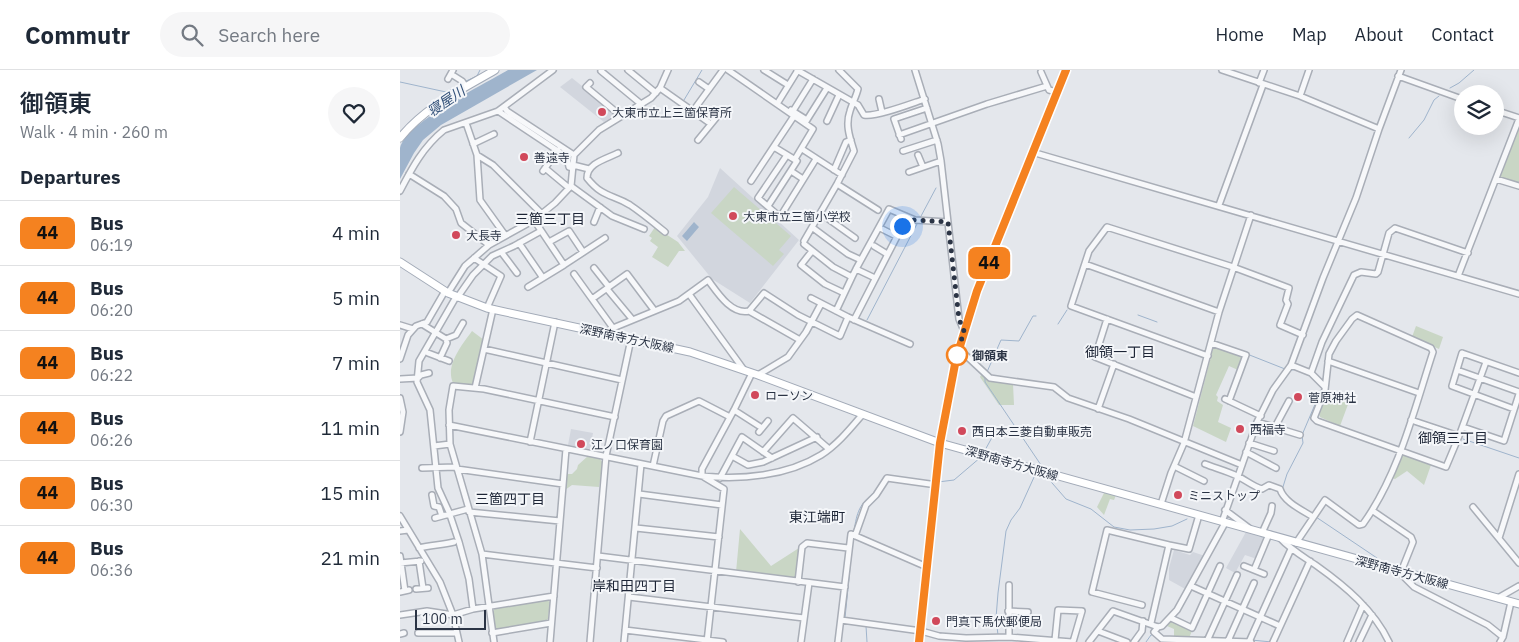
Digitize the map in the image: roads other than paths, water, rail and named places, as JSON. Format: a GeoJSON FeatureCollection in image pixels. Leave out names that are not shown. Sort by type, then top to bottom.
{"type":"FeatureCollection","features":[{"type":"Feature","properties":{"kind":"main road"},"geometry":{"type":"LineString","coordinates":[[400,138],[409,127],[432,107],[464,84],[495,70]]}},
{"type":"Feature","properties":{"kind":"main road"},"geometry":{"type":"LineString","coordinates":[[919,642],[940,443],[959,349],[977,291],[1066,70]]}},
{"type":"Feature","properties":{"kind":"main road","name":"深野南寺方大阪線"},"geometry":{"type":"LineString","coordinates":[[400,262],[447,292],[490,308],[690,352],[755,374],[940,443],[1519,604]]}},
{"type":"Feature","properties":{"kind":"street"},"geometry":{"type":"LineString","coordinates":[[400,192],[416,159],[444,130],[498,111],[553,70]]}},
{"type":"Feature","properties":{"kind":"street"},"geometry":{"type":"LineString","coordinates":[[628,70],[635,80],[656,93]]}},
{"type":"Feature","properties":{"kind":"street"},"geometry":{"type":"LineString","coordinates":[[400,359],[408,335],[413,329],[427,322],[465,266],[489,245],[542,214],[570,187],[574,155],[595,132],[656,93],[668,70]]}},
{"type":"Feature","properties":{"kind":"street"},"geometry":{"type":"LineString","coordinates":[[693,111],[723,70]]}},
{"type":"Feature","properties":{"kind":"street"},"geometry":{"type":"LineString","coordinates":[[764,70],[788,85]]}},
{"type":"Feature","properties":{"kind":"street"},"geometry":{"type":"LineString","coordinates":[[778,103],[798,70],[858,105],[864,115],[882,112],[925,99]]}},
{"type":"Feature","properties":{"kind":"street"},"geometry":{"type":"LineString","coordinates":[[839,70],[858,89],[848,118],[848,127],[854,151],[838,184],[804,242],[812,251],[833,267],[852,277]]}},
{"type":"Feature","properties":{"kind":"street"},"geometry":{"type":"LineString","coordinates":[[916,70],[941,161],[959,319],[964,331]]}},
{"type":"Feature","properties":{"kind":"street"},"geometry":{"type":"LineString","coordinates":[[1222,70],[1238,73],[1261,84],[1300,96],[1379,129]]}},
{"type":"Feature","properties":{"kind":"street"},"geometry":{"type":"LineString","coordinates":[[1219,206],[1261,84],[1264,70]]}},
{"type":"Feature","properties":{"kind":"street"},"geometry":{"type":"LineString","coordinates":[[1300,96],[1309,70]]}},
{"type":"Feature","properties":{"kind":"street"},"geometry":{"type":"LineString","coordinates":[[732,71],[814,129],[795,159],[797,161],[768,206]]}},
{"type":"Feature","properties":{"kind":"street"},"geometry":{"type":"LineString","coordinates":[[601,72],[610,74],[628,94],[641,104]]}},
{"type":"Feature","properties":{"kind":"street"},"geometry":{"type":"LineString","coordinates":[[1041,72],[1049,90],[1057,92]]}},
{"type":"Feature","properties":{"kind":"street"},"geometry":{"type":"LineString","coordinates":[[1089,642],[1113,611],[1162,626],[1177,610],[1191,586],[1223,522],[1225,510],[1257,422],[1273,390],[1288,369],[1303,335],[1356,198],[1400,73],[1454,96]]}},
{"type":"Feature","properties":{"kind":"street"},"geometry":{"type":"LineString","coordinates":[[451,75],[464,84]]}},
{"type":"Feature","properties":{"kind":"street"},"geometry":{"type":"LineString","coordinates":[[751,180],[774,148],[812,79]]}},
{"type":"Feature","properties":{"kind":"street"},"geometry":{"type":"LineString","coordinates":[[590,82],[586,87],[621,116]]}},
{"type":"Feature","properties":{"kind":"street"},"geometry":{"type":"LineString","coordinates":[[698,82],[709,89]]}},
{"type":"Feature","properties":{"kind":"street"},"geometry":{"type":"LineString","coordinates":[[927,108],[894,119],[900,137],[987,104],[1047,86]]}},
{"type":"Feature","properties":{"kind":"street"},"geometry":{"type":"LineString","coordinates":[[660,88],[711,124]]}},
{"type":"Feature","properties":{"kind":"street"},"geometry":{"type":"LineString","coordinates":[[806,122],[827,88]]}},
{"type":"Feature","properties":{"kind":"street"},"geometry":{"type":"LineString","coordinates":[[628,94],[633,89]]}},
{"type":"Feature","properties":{"kind":"street"},"geometry":{"type":"LineString","coordinates":[[827,121],[839,95]]}},
{"type":"Feature","properties":{"kind":"street"},"geometry":{"type":"LineString","coordinates":[[879,99],[882,112]]}},
{"type":"Feature","properties":{"kind":"street"},"geometry":{"type":"LineString","coordinates":[[504,107],[507,111],[574,155]]}},
{"type":"Feature","properties":{"kind":"street"},"geometry":{"type":"LineString","coordinates":[[498,111],[567,156],[569,167],[589,169],[618,153]]}},
{"type":"Feature","properties":{"kind":"street"},"geometry":{"type":"LineString","coordinates":[[1458,276],[1519,119],[1504,113]]}},
{"type":"Feature","properties":{"kind":"street"},"geometry":{"type":"LineString","coordinates":[[698,140],[716,118]]}},
{"type":"Feature","properties":{"kind":"street"},"geometry":{"type":"LineString","coordinates":[[466,123],[477,154],[480,200],[505,235]]}},
{"type":"Feature","properties":{"kind":"street"},"geometry":{"type":"LineString","coordinates":[[473,144],[494,134]]}},
{"type":"Feature","properties":{"kind":"street"},"geometry":{"type":"LineString","coordinates":[[834,170],[846,142],[851,140]]}},
{"type":"Feature","properties":{"kind":"street"},"geometry":{"type":"LineString","coordinates":[[903,151],[936,140]]}},
{"type":"Feature","properties":{"kind":"street"},"geometry":{"type":"LineString","coordinates":[[774,148],[795,159]]}},
{"type":"Feature","properties":{"kind":"street"},"geometry":{"type":"LineString","coordinates":[[802,149],[842,175]]}},
{"type":"Feature","properties":{"kind":"street"},"geometry":{"type":"LineString","coordinates":[[558,150],[544,169],[612,216],[644,229]]}},
{"type":"Feature","properties":{"kind":"street"},"geometry":{"type":"LineString","coordinates":[[1032,152],[1519,294]]}},
{"type":"Feature","properties":{"kind":"street"},"geometry":{"type":"LineString","coordinates":[[477,154],[493,165],[542,214]]}},
{"type":"Feature","properties":{"kind":"street"},"geometry":{"type":"LineString","coordinates":[[918,154],[923,167]]}},
{"type":"Feature","properties":{"kind":"street"},"geometry":{"type":"LineString","coordinates":[[787,155],[758,198],[780,217],[816,159]]}},
{"type":"Feature","properties":{"kind":"street"},"geometry":{"type":"LineString","coordinates":[[909,172],[941,161]]}},
{"type":"Feature","properties":{"kind":"street"},"geometry":{"type":"LineString","coordinates":[[589,169],[587,178],[594,188],[607,196],[629,205],[665,232]]}},
{"type":"Feature","properties":{"kind":"street"},"geometry":{"type":"LineString","coordinates":[[791,171],[803,179]]}},
{"type":"Feature","properties":{"kind":"street"},"geometry":{"type":"LineString","coordinates":[[409,174],[444,196],[456,209],[461,223],[489,245]]}},
{"type":"Feature","properties":{"kind":"street"},"geometry":{"type":"LineString","coordinates":[[1496,179],[1519,186]]}},
{"type":"Feature","properties":{"kind":"street"},"geometry":{"type":"LineString","coordinates":[[838,184],[846,192],[867,206],[878,210]]}},
{"type":"Feature","properties":{"kind":"street"},"geometry":{"type":"LineString","coordinates":[[594,222],[600,207]]}},
{"type":"Feature","properties":{"kind":"street"},"geometry":{"type":"LineString","coordinates":[[836,311],[856,269],[889,209],[914,220],[948,222]]}},
{"type":"Feature","properties":{"kind":"street"},"geometry":{"type":"LineString","coordinates":[[820,213],[851,237]]}},
{"type":"Feature","properties":{"kind":"street"},"geometry":{"type":"LineString","coordinates":[[1161,504],[1184,442],[1219,312],[1251,215]]}},
{"type":"Feature","properties":{"kind":"street"},"geometry":{"type":"LineString","coordinates":[[749,311],[764,292],[798,315],[840,336],[875,278],[907,217]]}},
{"type":"Feature","properties":{"kind":"street"},"geometry":{"type":"LineString","coordinates":[[534,220],[564,265]]}},
{"type":"Feature","properties":{"kind":"street"},"geometry":{"type":"LineString","coordinates":[[1208,356],[1071,306],[1089,252],[1107,227],[1289,288],[1286,300],[1288,304],[1280,325],[1303,335]]}},
{"type":"Feature","properties":{"kind":"street"},"geometry":{"type":"LineString","coordinates":[[813,228],[848,254],[861,260]]}},
{"type":"Feature","properties":{"kind":"street"},"geometry":{"type":"LineString","coordinates":[[1311,373],[1322,342],[1354,275],[1361,272],[1376,274],[1380,268],[1389,233],[1395,228],[1468,252]]}},
{"type":"Feature","properties":{"kind":"street"},"geometry":{"type":"LineString","coordinates":[[882,229],[896,236]]}},
{"type":"Feature","properties":{"kind":"street"},"geometry":{"type":"LineString","coordinates":[[549,242],[569,230],[584,252]]}},
{"type":"Feature","properties":{"kind":"street"},"geometry":{"type":"LineString","coordinates":[[473,609],[469,579],[450,514],[438,488],[430,410],[417,382],[419,361],[463,288],[483,265],[492,256],[541,231]]}},
{"type":"Feature","properties":{"kind":"street"},"geometry":{"type":"LineString","coordinates":[[528,287],[605,238]]}},
{"type":"Feature","properties":{"kind":"street"},"geometry":{"type":"LineString","coordinates":[[520,243],[543,278]]}},
{"type":"Feature","properties":{"kind":"street"},"geometry":{"type":"LineString","coordinates":[[874,246],[888,254]]}},
{"type":"Feature","properties":{"kind":"street"},"geometry":{"type":"LineString","coordinates":[[812,251],[801,265],[825,284],[844,293]]}},
{"type":"Feature","properties":{"kind":"street"},"geometry":{"type":"LineString","coordinates":[[502,252],[517,273]]}},
{"type":"Feature","properties":{"kind":"street"},"geometry":{"type":"LineString","coordinates":[[474,258],[501,276],[490,308],[484,349],[475,388]]}},
{"type":"Feature","properties":{"kind":"street"},"geometry":{"type":"LineString","coordinates":[[1085,264],[1219,312]]}},
{"type":"Feature","properties":{"kind":"street"},"geometry":{"type":"LineString","coordinates":[[594,268],[632,320]]}},
{"type":"Feature","properties":{"kind":"street"},"geometry":{"type":"LineString","coordinates":[[856,269],[875,278]]}},
{"type":"Feature","properties":{"kind":"street"},"geometry":{"type":"LineString","coordinates":[[574,274],[613,328]]}},
{"type":"Feature","properties":{"kind":"street"},"geometry":{"type":"LineString","coordinates":[[592,299],[627,274],[654,310]]}},
{"type":"Feature","properties":{"kind":"street"},"geometry":{"type":"LineString","coordinates":[[604,333],[654,310],[679,301],[708,280],[727,304],[743,312],[749,311],[800,340]]}},
{"type":"Feature","properties":{"kind":"street"},"geometry":{"type":"LineString","coordinates":[[689,294],[744,370]]}},
{"type":"Feature","properties":{"kind":"street"},"geometry":{"type":"LineString","coordinates":[[811,298],[910,344]]}},
{"type":"Feature","properties":{"kind":"street"},"geometry":{"type":"LineString","coordinates":[[702,476],[702,470],[755,374],[788,357],[806,332],[810,321],[821,304]]}},
{"type":"Feature","properties":{"kind":"street"},"geometry":{"type":"LineString","coordinates":[[1296,543],[1325,500],[1359,525],[1363,524],[1378,502],[1400,450],[1433,352],[1430,348],[1358,315],[1352,319],[1329,354],[1325,387],[1314,418],[1317,421],[1400,450],[1446,467],[1463,427],[1486,362]]}},
{"type":"Feature","properties":{"kind":"street"},"geometry":{"type":"LineString","coordinates":[[1107,319],[1095,357],[1196,397]]}},
{"type":"Feature","properties":{"kind":"street"},"geometry":{"type":"LineString","coordinates":[[530,442],[555,322]]}},
{"type":"Feature","properties":{"kind":"street"},"geometry":{"type":"LineString","coordinates":[[446,339],[456,335],[463,323]]}},
{"type":"Feature","properties":{"kind":"street"},"geometry":{"type":"LineString","coordinates":[[422,324],[446,339]]}},
{"type":"Feature","properties":{"kind":"street"},"geometry":{"type":"LineString","coordinates":[[400,326],[413,329]]}},
{"type":"Feature","properties":{"kind":"street"},"geometry":{"type":"LineString","coordinates":[[440,358],[447,343],[446,339]]}},
{"type":"Feature","properties":{"kind":"street"},"geometry":{"type":"LineString","coordinates":[[590,642],[606,456],[631,339]]}},
{"type":"Feature","properties":{"kind":"street"},"geometry":{"type":"LineString","coordinates":[[1211,343],[1246,355],[1227,400],[1261,416]]}},
{"type":"Feature","properties":{"kind":"street"},"geometry":{"type":"LineString","coordinates":[[484,349],[622,380]]}},
{"type":"Feature","properties":{"kind":"street"},"geometry":{"type":"LineString","coordinates":[[959,349],[990,378],[1054,387],[1068,398],[1128,419],[1242,465]]}},
{"type":"Feature","properties":{"kind":"street"},"geometry":{"type":"LineString","coordinates":[[428,353],[449,361]]}},
{"type":"Feature","properties":{"kind":"street"},"geometry":{"type":"LineString","coordinates":[[1514,409],[1452,386],[1462,353],[1519,373]]}},
{"type":"Feature","properties":{"kind":"street"},"geometry":{"type":"LineString","coordinates":[[1328,360],[1419,393]]}},
{"type":"Feature","properties":{"kind":"street"},"geometry":{"type":"LineString","coordinates":[[1098,409],[1114,364]]}},
{"type":"Feature","properties":{"kind":"street"},"geometry":{"type":"LineString","coordinates":[[1288,369],[1311,373],[1325,387]]}},
{"type":"Feature","properties":{"kind":"street"},"geometry":{"type":"LineString","coordinates":[[1457,370],[1519,393],[1504,441],[1463,427]]}},
{"type":"Feature","properties":{"kind":"street"},"geometry":{"type":"LineString","coordinates":[[400,379],[418,378],[429,373]]}},
{"type":"Feature","properties":{"kind":"street"},"geometry":{"type":"LineString","coordinates":[[494,642],[482,554],[450,444],[449,410],[453,386],[475,388],[615,417]]}},
{"type":"Feature","properties":{"kind":"street"},"geometry":{"type":"LineString","coordinates":[[400,398],[402,412],[400,432]]}},
{"type":"Feature","properties":{"kind":"street"},"geometry":{"type":"LineString","coordinates":[[653,466],[663,421],[666,416],[699,401],[730,417]]}},
{"type":"Feature","properties":{"kind":"street"},"geometry":{"type":"LineString","coordinates":[[1274,427],[1289,401]]}},
{"type":"Feature","properties":{"kind":"street"},"geometry":{"type":"LineString","coordinates":[[734,410],[760,430],[768,420]]}},
{"type":"Feature","properties":{"kind":"street"},"geometry":{"type":"LineString","coordinates":[[449,425],[702,476],[745,478],[787,470],[820,456],[830,449],[862,415]]}},
{"type":"Feature","properties":{"kind":"street"},"geometry":{"type":"LineString","coordinates":[[763,452],[793,418],[830,449]]}},
{"type":"Feature","properties":{"kind":"street"},"geometry":{"type":"LineString","coordinates":[[1411,420],[1459,436]]}},
{"type":"Feature","properties":{"kind":"street"},"geometry":{"type":"LineString","coordinates":[[1257,422],[1300,435]]}},
{"type":"Feature","properties":{"kind":"street"},"geometry":{"type":"LineString","coordinates":[[720,478],[742,437],[772,458]]}},
{"type":"Feature","properties":{"kind":"street"},"geometry":{"type":"LineString","coordinates":[[732,456],[748,465],[772,458],[817,437]]}},
{"type":"Feature","properties":{"kind":"street"},"geometry":{"type":"LineString","coordinates":[[1250,443],[1274,451]]}},
{"type":"Feature","properties":{"kind":"street"},"geometry":{"type":"LineString","coordinates":[[434,446],[450,444]]}},
{"type":"Feature","properties":{"kind":"street"},"geometry":{"type":"LineString","coordinates":[[550,642],[566,448]]}},
{"type":"Feature","properties":{"kind":"street"},"geometry":{"type":"LineString","coordinates":[[1246,452],[1276,468]]}},
{"type":"Feature","properties":{"kind":"street"},"geometry":{"type":"LineString","coordinates":[[624,642],[641,464]]}},
{"type":"Feature","properties":{"kind":"street"},"geometry":{"type":"LineString","coordinates":[[1205,464],[1238,476],[1248,484],[1262,489],[1269,485],[1280,489],[1286,498],[1313,517]]}},
{"type":"Feature","properties":{"kind":"street"},"geometry":{"type":"LineString","coordinates":[[1174,466],[1204,481]]}},
{"type":"Feature","properties":{"kind":"street"},"geometry":{"type":"LineString","coordinates":[[422,468],[457,468],[563,484]]}},
{"type":"Feature","properties":{"kind":"street"},"geometry":{"type":"LineString","coordinates":[[1499,538],[1519,474]]}},
{"type":"Feature","properties":{"kind":"street"},"geometry":{"type":"LineString","coordinates":[[702,476],[724,489],[708,641]]}},
{"type":"Feature","properties":{"kind":"street"},"geometry":{"type":"LineString","coordinates":[[855,536],[866,505],[876,495],[887,478],[937,484]]}},
{"type":"Feature","properties":{"kind":"street"},"geometry":{"type":"LineString","coordinates":[[639,494],[722,505]]}},
{"type":"Feature","properties":{"kind":"street"},"geometry":{"type":"LineString","coordinates":[[432,495],[434,506],[439,507],[442,516]]}},
{"type":"Feature","properties":{"kind":"street"},"geometry":{"type":"LineString","coordinates":[[1254,570],[1266,534],[1272,506]]}},
{"type":"Feature","properties":{"kind":"street"},"geometry":{"type":"LineString","coordinates":[[1473,507],[1519,563]]}},
{"type":"Feature","properties":{"kind":"street"},"geometry":{"type":"LineString","coordinates":[[1225,510],[1252,530]]}},
{"type":"Feature","properties":{"kind":"street"},"geometry":{"type":"LineString","coordinates":[[435,518],[469,511],[560,521]]}},
{"type":"Feature","properties":{"kind":"street"},"geometry":{"type":"LineString","coordinates":[[1372,511],[1411,537],[1412,542],[1400,571],[1414,587],[1488,625],[1501,640]]}},
{"type":"Feature","properties":{"kind":"street"},"geometry":{"type":"LineString","coordinates":[[1142,605],[1092,592],[1107,530],[1189,549],[1198,515]]}},
{"type":"Feature","properties":{"kind":"street"},"geometry":{"type":"LineString","coordinates":[[400,516],[440,582],[453,615],[459,642]]}},
{"type":"Feature","properties":{"kind":"street"},"geometry":{"type":"LineString","coordinates":[[636,528],[719,537]]}},
{"type":"Feature","properties":{"kind":"street"},"geometry":{"type":"LineString","coordinates":[[400,531],[408,530]]}},
{"type":"Feature","properties":{"kind":"street"},"geometry":{"type":"LineString","coordinates":[[838,642],[851,534],[927,567]]}},
{"type":"Feature","properties":{"kind":"street"},"geometry":{"type":"LineString","coordinates":[[1280,538],[1291,549],[1336,580],[1363,605],[1383,629],[1389,642]]}},
{"type":"Feature","properties":{"kind":"street"},"geometry":{"type":"LineString","coordinates":[[419,548],[454,542]]}},
{"type":"Feature","properties":{"kind":"street"},"geometry":{"type":"LineString","coordinates":[[798,582],[802,547],[807,543],[848,548]]}},
{"type":"Feature","properties":{"kind":"street"},"geometry":{"type":"LineString","coordinates":[[1151,624],[1169,545]]}},
{"type":"Feature","properties":{"kind":"street"},"geometry":{"type":"LineString","coordinates":[[1158,626],[1154,632],[1162,639],[1250,642],[1291,549]]}},
{"type":"Feature","properties":{"kind":"street"},"geometry":{"type":"LineString","coordinates":[[482,554],[597,568]]}},
{"type":"Feature","properties":{"kind":"street"},"geometry":{"type":"LineString","coordinates":[[400,556],[405,591]]}},
{"type":"Feature","properties":{"kind":"street"},"geometry":{"type":"LineString","coordinates":[[598,556],[845,587]]}},
{"type":"Feature","properties":{"kind":"street"},"geometry":{"type":"LineString","coordinates":[[401,563],[426,560]]}},
{"type":"Feature","properties":{"kind":"street"},"geometry":{"type":"LineString","coordinates":[[416,589],[425,588],[419,561]]}},
{"type":"Feature","properties":{"kind":"street"},"geometry":{"type":"LineString","coordinates":[[1273,642],[1310,561]]}},
{"type":"Feature","properties":{"kind":"street"},"geometry":{"type":"LineString","coordinates":[[1171,618],[1192,628],[1220,566]]}},
{"type":"Feature","properties":{"kind":"street"},"geometry":{"type":"LineString","coordinates":[[1244,566],[1264,574]]}},
{"type":"Feature","properties":{"kind":"street"},"geometry":{"type":"LineString","coordinates":[[1207,641],[1237,575]]}},
{"type":"Feature","properties":{"kind":"street"},"geometry":{"type":"LineString","coordinates":[[801,642],[809,583]]}},
{"type":"Feature","properties":{"kind":"street"},"geometry":{"type":"LineString","coordinates":[[1228,641],[1254,583]]}},
{"type":"Feature","properties":{"kind":"street"},"geometry":{"type":"LineString","coordinates":[[1009,584],[1008,611],[1010,637]]}},
{"type":"Feature","properties":{"kind":"street"},"geometry":{"type":"LineString","coordinates":[[1191,586],[1280,626]]}},
{"type":"Feature","properties":{"kind":"street"},"geometry":{"type":"LineString","coordinates":[[1498,598],[1519,586]]}},
{"type":"Feature","properties":{"kind":"street"},"geometry":{"type":"LineString","coordinates":[[400,615],[427,611],[453,615],[473,609],[554,596]]}},
{"type":"Feature","properties":{"kind":"street"},"geometry":{"type":"LineString","coordinates":[[629,597],[804,618]]}},
{"type":"Feature","properties":{"kind":"street"},"geometry":{"type":"LineString","coordinates":[[1501,640],[1511,602]]}},
{"type":"Feature","properties":{"kind":"street"},"geometry":{"type":"LineString","coordinates":[[1347,642],[1363,605]]}},
{"type":"Feature","properties":{"kind":"street"},"geometry":{"type":"LineString","coordinates":[[841,620],[921,631],[938,639],[998,640],[1010,637],[1073,642],[1082,611],[1058,610],[1056,640]]}},
{"type":"Feature","properties":{"kind":"street"},"geometry":{"type":"LineString","coordinates":[[1008,611],[1028,612]]}},
{"type":"Feature","properties":{"kind":"street"},"geometry":{"type":"LineString","coordinates":[[1359,642],[1372,615]]}},
{"type":"Feature","properties":{"kind":"street"},"geometry":{"type":"LineString","coordinates":[[1134,642],[1142,631],[1143,621]]}},
{"type":"Feature","properties":{"kind":"street"},"geometry":{"type":"LineString","coordinates":[[492,633],[551,623]]}},
{"type":"Feature","properties":{"kind":"street"},"geometry":{"type":"LineString","coordinates":[[625,630],[723,642]]}},
{"type":"Feature","properties":{"kind":"street"},"geometry":{"type":"LineString","coordinates":[[1098,631],[1127,642]]}},
{"type":"Feature","properties":{"kind":"street"},"geometry":{"type":"LineString","coordinates":[[418,633],[457,633]]}},
{"type":"Feature","properties":{"kind":"water","name":"寝屋川"},"geometry":{"type":"Polygon","coordinates":[[[508,70],[537,70],[441,125],[423,140],[400,179],[400,148],[406,138],[431,115],[508,70]]]}},
{"type":"Feature","properties":{"kind":"water"},"geometry":{"type":"Polygon","coordinates":[[[694,222],[699,227],[687,241],[682,236],[694,222]]]}},
{"type":"Feature","properties":{"kind":"waterway"},"geometry":{"type":"LineString","coordinates":[[464,82],[477,76],[480,70]]}},
{"type":"Feature","properties":{"kind":"waterway"},"geometry":{"type":"LineString","coordinates":[[684,100],[702,70]]}},
{"type":"Feature","properties":{"kind":"waterway"},"geometry":{"type":"LineString","coordinates":[[1450,88],[1474,70]]}},
{"type":"Feature","properties":{"kind":"waterway"},"geometry":{"type":"LineString","coordinates":[[736,72],[765,92]]}},
{"type":"Feature","properties":{"kind":"waterway"},"geometry":{"type":"LineString","coordinates":[[400,82],[446,92],[461,84]]}},
{"type":"Feature","properties":{"kind":"waterway"},"geometry":{"type":"LineString","coordinates":[[1409,138],[1424,120],[1434,100],[1439,96]]}},
{"type":"Feature","properties":{"kind":"waterway"},"geometry":{"type":"LineString","coordinates":[[531,130],[557,147]]}},
{"type":"Feature","properties":{"kind":"waterway"},"geometry":{"type":"LineString","coordinates":[[568,155],[570,156],[570,162]]}},
{"type":"Feature","properties":{"kind":"waterway"},"geometry":{"type":"LineString","coordinates":[[920,218],[936,188]]}},
{"type":"Feature","properties":{"kind":"waterway"},"geometry":{"type":"LineString","coordinates":[[867,320],[917,224]]}},
{"type":"Feature","properties":{"kind":"waterway"},"geometry":{"type":"LineString","coordinates":[[1058,324],[1067,310]]}},
{"type":"Feature","properties":{"kind":"waterway"},"geometry":{"type":"LineString","coordinates":[[1138,315],[1157,322]]}},
{"type":"Feature","properties":{"kind":"waterway"},"geometry":{"type":"LineString","coordinates":[[987,372],[1001,340],[1019,341],[1033,316],[1036,316]]}},
{"type":"Feature","properties":{"kind":"waterway"},"geometry":{"type":"LineString","coordinates":[[1247,354],[1285,369]]}},
{"type":"Feature","properties":{"kind":"waterway"},"geometry":{"type":"LineString","coordinates":[[1288,371],[1297,369]]}},
{"type":"Feature","properties":{"kind":"waterway"},"geometry":{"type":"LineString","coordinates":[[1282,490],[1287,474],[1303,443],[1302,435],[1322,388],[1307,373]]}},
{"type":"Feature","properties":{"kind":"waterway"},"geometry":{"type":"LineString","coordinates":[[985,375],[985,382],[1043,468]]}},
{"type":"Feature","properties":{"kind":"waterway"},"geometry":{"type":"LineString","coordinates":[[984,452],[995,432],[1012,426]]}},
{"type":"Feature","properties":{"kind":"waterway"},"geometry":{"type":"LineString","coordinates":[[1463,439],[1519,458]]}},
{"type":"Feature","properties":{"kind":"waterway"},"geometry":{"type":"LineString","coordinates":[[938,482],[954,480],[981,457]]}},
{"type":"Feature","properties":{"kind":"waterway"},"geometry":{"type":"LineString","coordinates":[[980,460],[993,463]]}},
{"type":"Feature","properties":{"kind":"waterway"},"geometry":{"type":"LineString","coordinates":[[998,635],[996,618],[1006,531],[1020,508],[1035,475],[1047,478]]}},
{"type":"Feature","properties":{"kind":"waterway"},"geometry":{"type":"LineString","coordinates":[[1046,476],[1066,499],[1091,509],[1114,527],[1130,530],[1154,529],[1172,526],[1187,519]]}},
{"type":"Feature","properties":{"kind":"waterway"},"geometry":{"type":"LineString","coordinates":[[854,531],[860,509],[865,500],[875,492]]}},
{"type":"Feature","properties":{"kind":"waterway"},"geometry":{"type":"LineString","coordinates":[[1316,517],[1377,558]]}},
{"type":"Feature","properties":{"kind":"waterway"},"geometry":{"type":"LineString","coordinates":[[845,618],[852,548]]}},
{"type":"Feature","properties":{"kind":"waterway"},"geometry":{"type":"LineString","coordinates":[[857,625],[866,626],[867,642]]}},
{"type":"Feature","properties":{"kind":"waterway"},"geometry":{"type":"LineString","coordinates":[[1146,642],[1154,634]]}},
{"type":"Feature","properties":{"kind":"waterway"},"geometry":{"type":"LineString","coordinates":[[1251,640],[1272,642]]}},
{"type":"Feature","properties":{"kind":"place","name":"大東市立上三箇保育所"},"geometry":{"type":"Point","coordinates":[602,112]}},
{"type":"Feature","properties":{"kind":"place","name":"善遠寺"},"geometry":{"type":"Point","coordinates":[524,157]}},
{"type":"Feature","properties":{"kind":"place","name":"大東市立三箇小学校"},"geometry":{"type":"Point","coordinates":[733,216]}},
{"type":"Feature","properties":{"kind":"place","name":"大長寺"},"geometry":{"type":"Point","coordinates":[456,235]}},
{"type":"Feature","properties":{"kind":"place","name":"御領東"},"geometry":{"type":"Point","coordinates":[957,355]}},
{"type":"Feature","properties":{"kind":"place","name":"ローソン"},"geometry":{"type":"Point","coordinates":[755,395]}},
{"type":"Feature","properties":{"kind":"place","name":"菅原神社"},"geometry":{"type":"Point","coordinates":[1298,397]}},
{"type":"Feature","properties":{"kind":"place","name":"西福寺"},"geometry":{"type":"Point","coordinates":[1240,429]}},
{"type":"Feature","properties":{"kind":"place","name":"西日本三菱自動車販売"},"geometry":{"type":"Point","coordinates":[962,431]}},
{"type":"Feature","properties":{"kind":"place","name":"江ノ口保育園"},"geometry":{"type":"Point","coordinates":[581,444]}},
{"type":"Feature","properties":{"kind":"place","name":"ミニストップ"},"geometry":{"type":"Point","coordinates":[1178,495]}},
{"type":"Feature","properties":{"kind":"place","name":"門真下馬伏郵便局"},"geometry":{"type":"Point","coordinates":[936,621]}},
{"type":"Feature","properties":{"kind":"district","name":"三箇三丁目"},"geometry":{"type":"Point","coordinates":[550,219]}},
{"type":"Feature","properties":{"kind":"district","name":"御領一丁目"},"geometry":{"type":"Point","coordinates":[1120,352]}},
{"type":"Feature","properties":{"kind":"district","name":"御領三丁目"},"geometry":{"type":"Point","coordinates":[1453,438]}},
{"type":"Feature","properties":{"kind":"district","name":"三箇四丁目"},"geometry":{"type":"Point","coordinates":[510,499]}},
{"type":"Feature","properties":{"kind":"district","name":"東江端町"},"geometry":{"type":"Point","coordinates":[817,517]}},
{"type":"Feature","properties":{"kind":"district","name":"岸和田四丁目"},"geometry":{"type":"Point","coordinates":[634,586]}}]}
